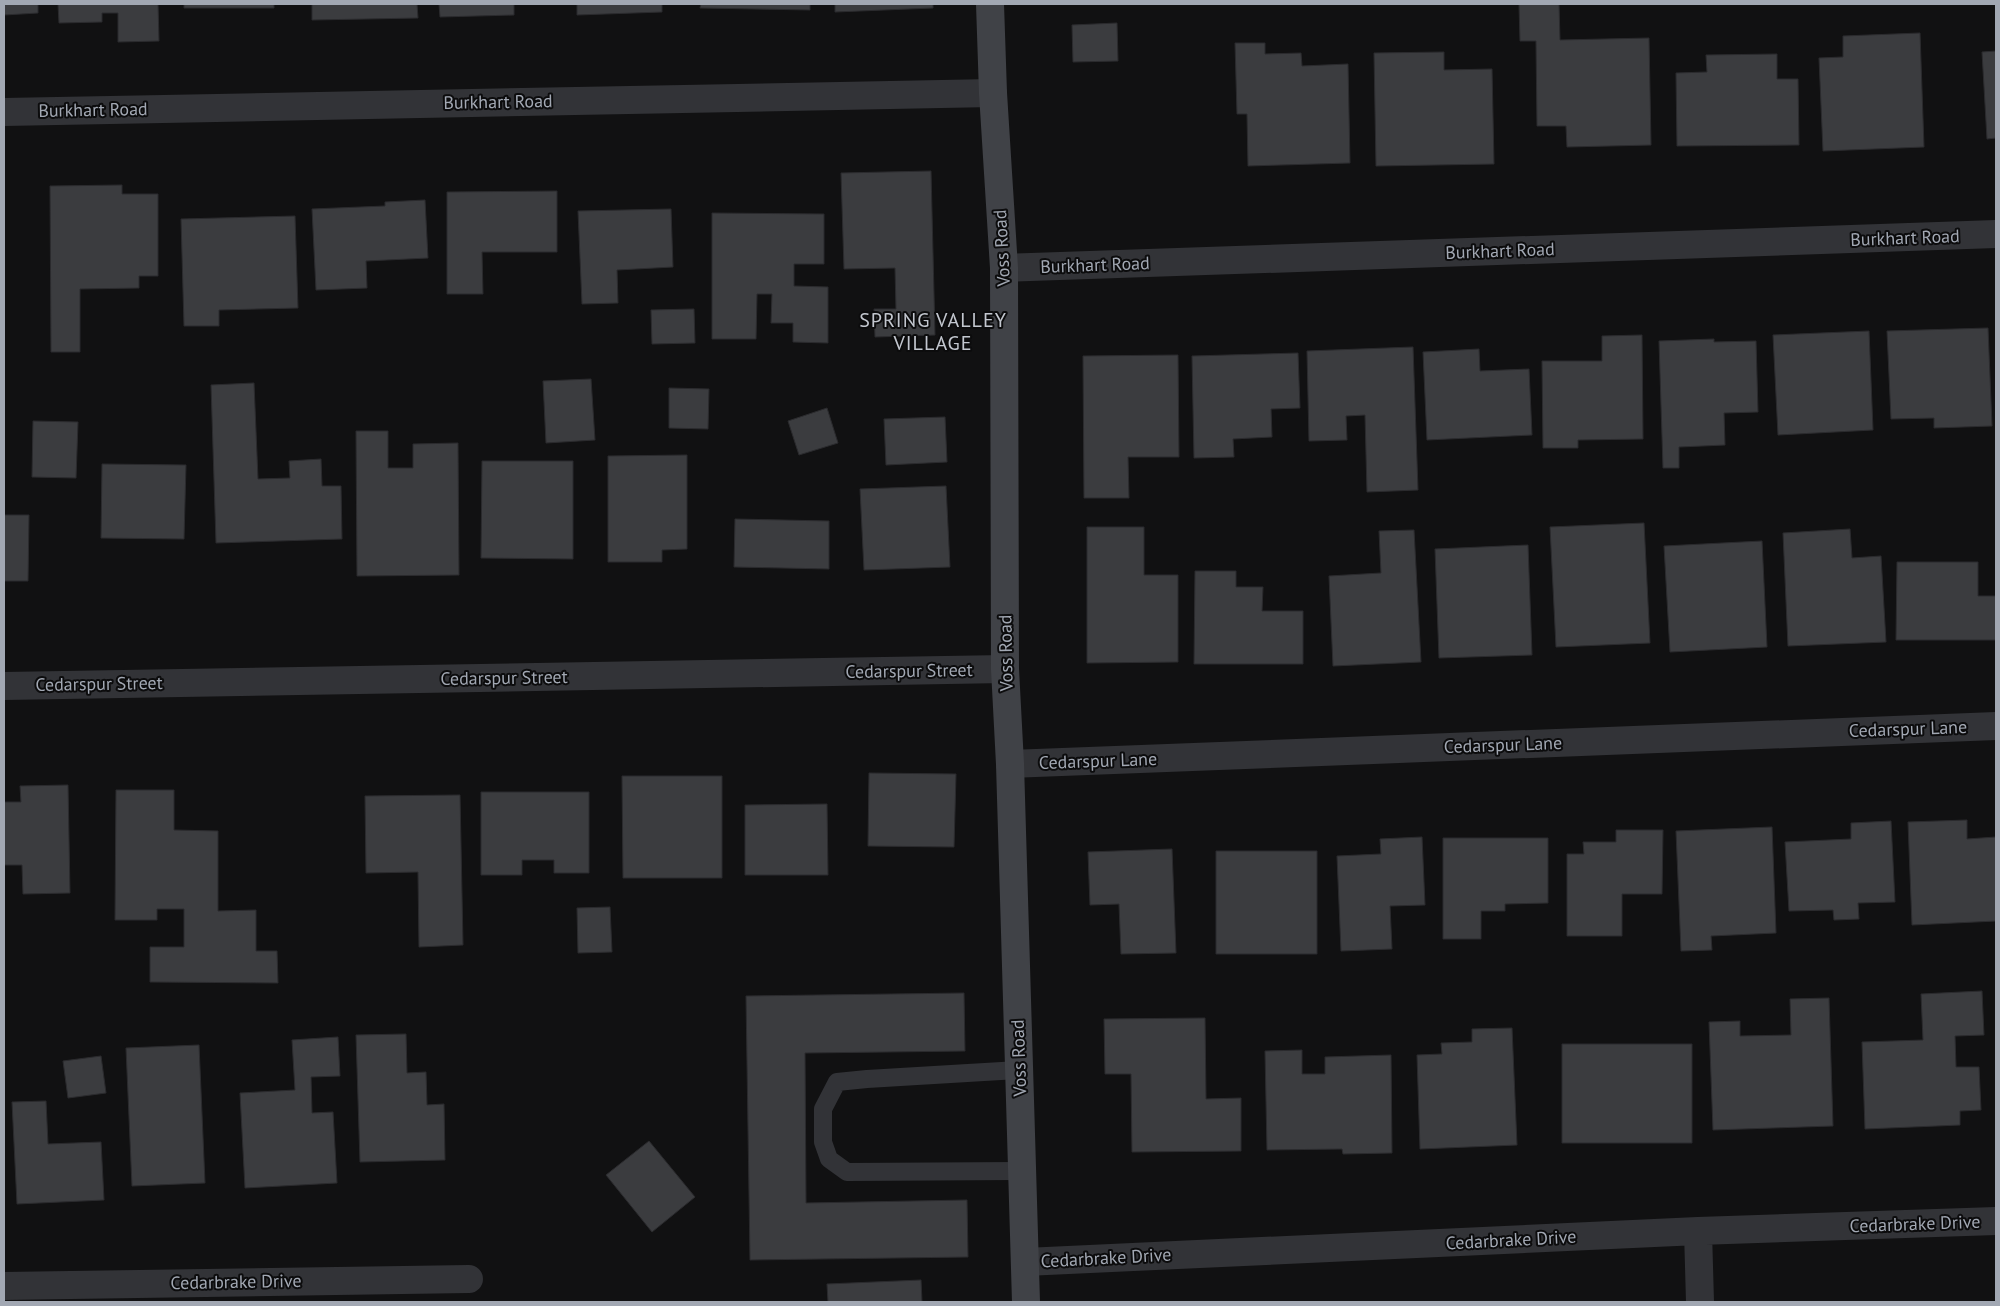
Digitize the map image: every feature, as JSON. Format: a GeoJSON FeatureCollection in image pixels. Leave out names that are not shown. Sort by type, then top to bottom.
{"type":"FeatureCollection","features":[{"type":"Feature","properties":{"kind":"street","name":"Voss Road"},"geometry":{"type":"LineString","coordinates":[[990,4],[993,93],[1004,268],[1005,670],[1010,764],[1026,1302]]}},
{"type":"Feature","properties":{"kind":"street","name":"Burkhart Road"},"geometry":{"type":"LineString","coordinates":[[4,112],[993,93]]}},
{"type":"Feature","properties":{"kind":"street","name":"Burkhart Road"},"geometry":{"type":"LineString","coordinates":[[1004,268],[1996,234]]}},
{"type":"Feature","properties":{"kind":"street","name":"Cedarspur Street"},"geometry":{"type":"LineString","coordinates":[[4,686],[1005,670]]}},
{"type":"Feature","properties":{"kind":"street","name":"Cedarspur Lane"},"geometry":{"type":"LineString","coordinates":[[1010,764],[1996,726]]}},
{"type":"Feature","properties":{"kind":"street","name":"Cedarbrake Drive"},"geometry":{"type":"LineString","coordinates":[[1025,1262],[1698,1231],[1996,1221]]}},
{"type":"Feature","properties":{"kind":"street"},"geometry":{"type":"LineString","coordinates":[[1698,1231],[1700,1302]]}},
{"type":"Feature","properties":{"kind":"street","name":"Cedarbrake Drive"},"geometry":{"type":"LineString","coordinates":[[4,1286],[469,1279]]}},
{"type":"Feature","properties":{"kind":"lane"},"geometry":{"type":"LineString","coordinates":[[1019,1070],[867,1078],[838,1082],[823,1109],[823,1142],[829,1159],[847,1172],[1023,1171]]}},
{"type":"Feature","properties":{"kind":"building"},"geometry":{"type":"Polygon","coordinates":[[[4,4],[38,4],[38,13],[4,15],[4,4]]]}},
{"type":"Feature","properties":{"kind":"building"},"geometry":{"type":"Polygon","coordinates":[[[58,4],[158,4],[159,41],[118,42],[118,13],[102,13],[102,22],[59,23],[58,4]]]}},
{"type":"Feature","properties":{"kind":"building"},"geometry":{"type":"Polygon","coordinates":[[[184,4],[274,4],[274,8],[184,8],[184,4]]]}},
{"type":"Feature","properties":{"kind":"building"},"geometry":{"type":"Polygon","coordinates":[[[312,4],[417,4],[418,18],[312,20],[312,4]]]}},
{"type":"Feature","properties":{"kind":"building"},"geometry":{"type":"Polygon","coordinates":[[[439,4],[514,4],[514,15],[440,17],[439,4]]]}},
{"type":"Feature","properties":{"kind":"building"},"geometry":{"type":"Polygon","coordinates":[[[577,4],[662,4],[662,12],[577,15],[577,4]]]}},
{"type":"Feature","properties":{"kind":"building"},"geometry":{"type":"Polygon","coordinates":[[[701,4],[810,4],[810,10],[700,8],[701,4]]]}},
{"type":"Feature","properties":{"kind":"building"},"geometry":{"type":"Polygon","coordinates":[[[835,4],[933,4],[933,8],[835,12],[835,4]]]}},
{"type":"Feature","properties":{"kind":"building"},"geometry":{"type":"Polygon","coordinates":[[[1519,4],[1559,4],[1560,40],[1649,38],[1651,145],[1567,147],[1566,126],[1537,126],[1536,41],[1520,41],[1519,4]]]}},
{"type":"Feature","properties":{"kind":"building"},"geometry":{"type":"Polygon","coordinates":[[[1117,23],[1118,61],[1073,62],[1072,25],[1117,23]]]}},
{"type":"Feature","properties":{"kind":"building"},"geometry":{"type":"Polygon","coordinates":[[[1920,33],[1924,147],[1823,151],[1819,58],[1843,57],[1843,36],[1920,33]]]}},
{"type":"Feature","properties":{"kind":"building"},"geometry":{"type":"Polygon","coordinates":[[[1235,43],[1265,43],[1265,54],[1301,53],[1302,66],[1348,64],[1350,163],[1248,166],[1247,114],[1237,114],[1235,43]]]}},
{"type":"Feature","properties":{"kind":"building"},"geometry":{"type":"Polygon","coordinates":[[[1996,51],[1996,138],[1987,139],[1982,52],[1996,51]]]}},
{"type":"Feature","properties":{"kind":"building"},"geometry":{"type":"Polygon","coordinates":[[[1444,52],[1444,70],[1492,69],[1494,164],[1376,166],[1374,53],[1444,52]]]}},
{"type":"Feature","properties":{"kind":"building"},"geometry":{"type":"Polygon","coordinates":[[[1777,54],[1777,79],[1798,79],[1799,145],[1677,146],[1676,73],[1707,72],[1706,55],[1777,54]]]}},
{"type":"Feature","properties":{"kind":"building"},"geometry":{"type":"Polygon","coordinates":[[[931,171],[935,335],[875,337],[874,309],[896,309],[895,268],[844,269],[841,173],[931,171]]]}},
{"type":"Feature","properties":{"kind":"building"},"geometry":{"type":"Polygon","coordinates":[[[122,185],[122,194],[158,194],[158,276],[139,276],[139,288],[80,289],[80,352],[51,352],[50,186],[122,185]]]}},
{"type":"Feature","properties":{"kind":"building"},"geometry":{"type":"Polygon","coordinates":[[[557,191],[557,252],[482,252],[483,294],[447,294],[447,192],[557,191]]]}},
{"type":"Feature","properties":{"kind":"building"},"geometry":{"type":"Polygon","coordinates":[[[425,200],[428,258],[366,261],[367,288],[316,290],[312,209],[385,206],[385,202],[425,200]]]}},
{"type":"Feature","properties":{"kind":"building"},"geometry":{"type":"Polygon","coordinates":[[[671,209],[673,267],[617,270],[618,303],[582,304],[578,211],[671,209]]]}},
{"type":"Feature","properties":{"kind":"building"},"geometry":{"type":"Polygon","coordinates":[[[712,213],[824,214],[824,264],[794,264],[794,286],[828,287],[828,343],[793,342],[793,323],[771,323],[772,294],[757,294],[756,339],[712,339],[712,213]]]}},
{"type":"Feature","properties":{"kind":"building"},"geometry":{"type":"Polygon","coordinates":[[[295,216],[298,308],[219,310],[219,326],[184,326],[181,219],[295,216]]]}},
{"type":"Feature","properties":{"kind":"building"},"geometry":{"type":"Polygon","coordinates":[[[694,309],[695,343],[652,344],[651,310],[694,309]]]}},
{"type":"Feature","properties":{"kind":"building"},"geometry":{"type":"Polygon","coordinates":[[[1988,328],[1992,426],[1934,428],[1934,418],[1891,419],[1887,331],[1988,328]]]}},
{"type":"Feature","properties":{"kind":"building"},"geometry":{"type":"Polygon","coordinates":[[[1869,331],[1873,430],[1778,435],[1773,335],[1869,331]]]}},
{"type":"Feature","properties":{"kind":"building"},"geometry":{"type":"Polygon","coordinates":[[[1642,335],[1643,439],[1578,440],[1578,448],[1543,448],[1542,361],[1602,361],[1602,336],[1642,335]]]}},
{"type":"Feature","properties":{"kind":"building"},"geometry":{"type":"Polygon","coordinates":[[[1714,339],[1714,342],[1756,341],[1758,412],[1724,413],[1725,445],[1679,447],[1679,468],[1663,468],[1659,341],[1714,339]]]}},
{"type":"Feature","properties":{"kind":"building"},"geometry":{"type":"Polygon","coordinates":[[[1413,347],[1418,490],[1367,492],[1365,415],[1346,416],[1347,440],[1309,441],[1307,351],[1413,347]]]}},
{"type":"Feature","properties":{"kind":"building"},"geometry":{"type":"Polygon","coordinates":[[[1479,349],[1480,371],[1529,369],[1532,435],[1427,440],[1423,352],[1479,349]]]}},
{"type":"Feature","properties":{"kind":"building"},"geometry":{"type":"Polygon","coordinates":[[[1298,353],[1300,408],[1271,409],[1272,437],[1233,439],[1234,457],[1194,458],[1192,356],[1298,353]]]}},
{"type":"Feature","properties":{"kind":"building"},"geometry":{"type":"Polygon","coordinates":[[[1178,355],[1179,457],[1128,457],[1129,498],[1084,498],[1083,356],[1178,355]]]}},
{"type":"Feature","properties":{"kind":"building"},"geometry":{"type":"Polygon","coordinates":[[[591,379],[595,440],[546,443],[543,381],[591,379]]]}},
{"type":"Feature","properties":{"kind":"building"},"geometry":{"type":"Polygon","coordinates":[[[254,383],[258,479],[290,478],[289,461],[321,459],[322,486],[341,486],[342,539],[216,543],[211,385],[254,383]]]}},
{"type":"Feature","properties":{"kind":"building"},"geometry":{"type":"Polygon","coordinates":[[[669,388],[709,389],[708,429],[669,428],[669,388]]]}},
{"type":"Feature","properties":{"kind":"building"},"geometry":{"type":"Polygon","coordinates":[[[827,408],[838,443],[799,455],[788,421],[827,408]]]}},
{"type":"Feature","properties":{"kind":"building"},"geometry":{"type":"Polygon","coordinates":[[[945,417],[947,462],[886,465],[884,419],[945,417]]]}},
{"type":"Feature","properties":{"kind":"building"},"geometry":{"type":"Polygon","coordinates":[[[33,421],[78,422],[76,478],[32,477],[33,421]]]}},
{"type":"Feature","properties":{"kind":"building"},"geometry":{"type":"Polygon","coordinates":[[[356,431],[388,431],[388,468],[413,468],[413,444],[458,443],[459,575],[357,576],[356,431]]]}},
{"type":"Feature","properties":{"kind":"building"},"geometry":{"type":"Polygon","coordinates":[[[687,455],[687,549],[662,550],[662,562],[608,562],[608,456],[687,455]]]}},
{"type":"Feature","properties":{"kind":"building"},"geometry":{"type":"Polygon","coordinates":[[[482,461],[573,461],[573,559],[481,558],[482,461]]]}},
{"type":"Feature","properties":{"kind":"building"},"geometry":{"type":"Polygon","coordinates":[[[102,464],[186,465],[184,539],[101,538],[102,464]]]}},
{"type":"Feature","properties":{"kind":"building"},"geometry":{"type":"Polygon","coordinates":[[[946,486],[950,567],[864,570],[860,489],[946,486]]]}},
{"type":"Feature","properties":{"kind":"building"},"geometry":{"type":"Polygon","coordinates":[[[4,515],[29,515],[28,581],[4,581],[4,515]]]}},
{"type":"Feature","properties":{"kind":"building"},"geometry":{"type":"Polygon","coordinates":[[[735,519],[829,521],[829,569],[734,567],[735,519]]]}},
{"type":"Feature","properties":{"kind":"building"},"geometry":{"type":"Polygon","coordinates":[[[1644,523],[1650,643],[1556,647],[1550,527],[1644,523]]]}},
{"type":"Feature","properties":{"kind":"building"},"geometry":{"type":"Polygon","coordinates":[[[1087,527],[1144,527],[1144,575],[1178,575],[1178,662],[1087,663],[1087,527]]]}},
{"type":"Feature","properties":{"kind":"building"},"geometry":{"type":"Polygon","coordinates":[[[1850,529],[1852,558],[1881,556],[1886,642],[1788,646],[1783,533],[1850,529]]]}},
{"type":"Feature","properties":{"kind":"building"},"geometry":{"type":"Polygon","coordinates":[[[1414,530],[1421,662],[1333,666],[1329,576],[1381,573],[1379,531],[1414,530]]]}},
{"type":"Feature","properties":{"kind":"building"},"geometry":{"type":"Polygon","coordinates":[[[1762,541],[1767,647],[1670,652],[1664,546],[1762,541]]]}},
{"type":"Feature","properties":{"kind":"building"},"geometry":{"type":"Polygon","coordinates":[[[1528,545],[1532,655],[1439,658],[1435,549],[1528,545]]]}},
{"type":"Feature","properties":{"kind":"building"},"geometry":{"type":"Polygon","coordinates":[[[1897,562],[1978,562],[1978,596],[1996,596],[1996,640],[1896,640],[1897,562]]]}},
{"type":"Feature","properties":{"kind":"building"},"geometry":{"type":"Polygon","coordinates":[[[1195,571],[1236,571],[1236,587],[1263,587],[1262,611],[1303,611],[1303,664],[1194,664],[1195,571]]]}},
{"type":"Feature","properties":{"kind":"building"},"geometry":{"type":"Polygon","coordinates":[[[869,773],[956,774],[954,847],[868,846],[869,773]]]}},
{"type":"Feature","properties":{"kind":"building"},"geometry":{"type":"Polygon","coordinates":[[[622,776],[722,776],[722,878],[623,878],[622,776]]]}},
{"type":"Feature","properties":{"kind":"building"},"geometry":{"type":"Polygon","coordinates":[[[68,785],[70,893],[23,894],[22,865],[4,865],[4,802],[21,802],[20,786],[68,785]]]}},
{"type":"Feature","properties":{"kind":"building"},"geometry":{"type":"Polygon","coordinates":[[[116,790],[174,790],[174,830],[218,831],[218,911],[256,910],[256,951],[277,951],[278,983],[150,982],[150,947],[184,947],[184,909],[157,909],[157,920],[115,920],[116,790]]]}},
{"type":"Feature","properties":{"kind":"building"},"geometry":{"type":"Polygon","coordinates":[[[481,792],[589,792],[589,873],[554,873],[554,860],[522,860],[522,875],[481,875],[481,792]]]}},
{"type":"Feature","properties":{"kind":"building"},"geometry":{"type":"Polygon","coordinates":[[[460,795],[463,945],[419,947],[418,872],[366,873],[365,796],[460,795]]]}},
{"type":"Feature","properties":{"kind":"building"},"geometry":{"type":"Polygon","coordinates":[[[827,804],[828,875],[745,875],[745,805],[827,804]]]}},
{"type":"Feature","properties":{"kind":"building"},"geometry":{"type":"Polygon","coordinates":[[[1967,820],[1967,839],[1996,837],[1996,921],[1912,925],[1908,822],[1967,820]]]}},
{"type":"Feature","properties":{"kind":"building"},"geometry":{"type":"Polygon","coordinates":[[[1891,821],[1895,902],[1858,903],[1859,919],[1834,920],[1833,910],[1789,911],[1785,842],[1851,839],[1851,823],[1891,821]]]}},
{"type":"Feature","properties":{"kind":"building"},"geometry":{"type":"Polygon","coordinates":[[[1772,827],[1776,933],[1711,936],[1712,950],[1681,951],[1676,831],[1772,827]]]}},
{"type":"Feature","properties":{"kind":"building"},"geometry":{"type":"Polygon","coordinates":[[[1616,830],[1663,830],[1662,894],[1622,894],[1622,936],[1567,936],[1567,854],[1584,854],[1583,842],[1616,842],[1616,830]]]}},
{"type":"Feature","properties":{"kind":"building"},"geometry":{"type":"Polygon","coordinates":[[[1422,837],[1425,905],[1390,906],[1392,949],[1341,951],[1337,856],[1381,854],[1380,839],[1422,837]]]}},
{"type":"Feature","properties":{"kind":"building"},"geometry":{"type":"Polygon","coordinates":[[[1443,838],[1548,838],[1548,903],[1505,904],[1505,911],[1481,911],[1481,939],[1443,939],[1443,838]]]}},
{"type":"Feature","properties":{"kind":"building"},"geometry":{"type":"Polygon","coordinates":[[[1172,849],[1176,953],[1121,954],[1119,904],[1090,905],[1088,852],[1172,849]]]}},
{"type":"Feature","properties":{"kind":"building"},"geometry":{"type":"Polygon","coordinates":[[[1216,851],[1317,851],[1317,954],[1216,954],[1216,851]]]}},
{"type":"Feature","properties":{"kind":"building"},"geometry":{"type":"Polygon","coordinates":[[[610,907],[612,952],[578,953],[577,908],[610,907]]]}},
{"type":"Feature","properties":{"kind":"building"},"geometry":{"type":"Polygon","coordinates":[[[1982,991],[1984,1035],[1955,1036],[1956,1067],[1979,1067],[1981,1110],[1960,1111],[1960,1125],[1865,1129],[1862,1042],[1923,1040],[1921,994],[1982,991]]]}},
{"type":"Feature","properties":{"kind":"building"},"geometry":{"type":"Polygon","coordinates":[[[964,993],[965,1051],[805,1053],[806,1203],[967,1200],[968,1257],[750,1260],[746,996],[964,993]]]}},
{"type":"Feature","properties":{"kind":"building"},"geometry":{"type":"Polygon","coordinates":[[[1829,998],[1833,1126],[1713,1130],[1709,1022],[1740,1021],[1740,1036],[1791,1035],[1790,999],[1829,998]]]}},
{"type":"Feature","properties":{"kind":"building"},"geometry":{"type":"Polygon","coordinates":[[[1205,1018],[1206,1099],[1241,1098],[1241,1151],[1132,1152],[1131,1074],[1105,1074],[1104,1019],[1205,1018]]]}},
{"type":"Feature","properties":{"kind":"building"},"geometry":{"type":"Polygon","coordinates":[[[1512,1028],[1517,1145],[1420,1149],[1417,1055],[1442,1054],[1441,1043],[1472,1042],[1472,1029],[1512,1028]]]}},
{"type":"Feature","properties":{"kind":"building"},"geometry":{"type":"Polygon","coordinates":[[[406,1034],[407,1073],[426,1072],[427,1105],[444,1104],[445,1160],[360,1162],[356,1035],[406,1034]]]}},
{"type":"Feature","properties":{"kind":"building"},"geometry":{"type":"Polygon","coordinates":[[[338,1037],[340,1076],[311,1077],[312,1113],[333,1112],[337,1183],[245,1188],[240,1093],[295,1090],[292,1040],[338,1037]]]}},
{"type":"Feature","properties":{"kind":"building"},"geometry":{"type":"Polygon","coordinates":[[[1562,1044],[1692,1044],[1692,1143],[1562,1143],[1562,1044]]]}},
{"type":"Feature","properties":{"kind":"building"},"geometry":{"type":"Polygon","coordinates":[[[199,1045],[205,1183],[132,1186],[126,1048],[199,1045]]]}},
{"type":"Feature","properties":{"kind":"building"},"geometry":{"type":"Polygon","coordinates":[[[1302,1050],[1302,1074],[1325,1074],[1325,1057],[1391,1055],[1392,1153],[1343,1154],[1342,1149],[1267,1150],[1265,1051],[1302,1050]]]}},
{"type":"Feature","properties":{"kind":"building"},"geometry":{"type":"Polygon","coordinates":[[[101,1056],[106,1093],[68,1098],[63,1061],[101,1056]]]}},
{"type":"Feature","properties":{"kind":"building"},"geometry":{"type":"Polygon","coordinates":[[[46,1101],[48,1144],[101,1142],[104,1200],[17,1204],[12,1102],[46,1101]]]}},
{"type":"Feature","properties":{"kind":"building"},"geometry":{"type":"Polygon","coordinates":[[[649,1141],[695,1197],[652,1232],[606,1175],[649,1141]]]}},
{"type":"Feature","properties":{"kind":"building"},"geometry":{"type":"Polygon","coordinates":[[[921,1280],[922,1302],[828,1302],[827,1284],[921,1280]]]}},
{"type":"Feature","properties":{"kind":"district","name":"SPRING VALLEY VILLAGE"},"geometry":{"type":"Point","coordinates":[933,332]}}]}
